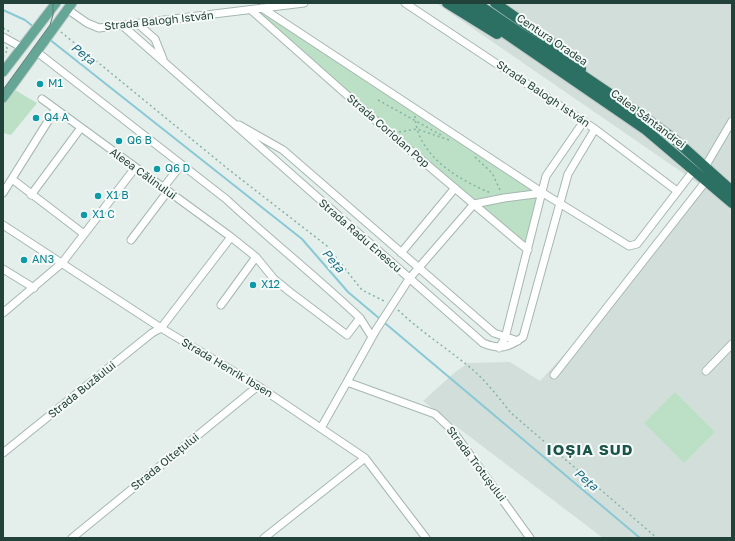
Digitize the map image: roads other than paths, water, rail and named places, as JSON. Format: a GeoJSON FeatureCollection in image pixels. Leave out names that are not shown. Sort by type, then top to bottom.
{"type":"FeatureCollection","features":[{"type":"Feature","properties":{"kind":"highway"},"geometry":{"type":"LineString","coordinates":[[447,3],[479,24],[544,59]]}},
{"type":"Feature","properties":{"kind":"highway","name":"Centura Oradea"},"geometry":{"type":"LineString","coordinates":[[461,3],[544,59]]}},
{"type":"Feature","properties":{"kind":"highway","name":"Centura Oradea"},"geometry":{"type":"LineString","coordinates":[[476,3],[595,83]]}},
{"type":"Feature","properties":{"kind":"highway"},"geometry":{"type":"LineString","coordinates":[[494,3],[564,51],[595,83]]}},
{"type":"Feature","properties":{"kind":"highway","name":"Calea Sântandrei"},"geometry":{"type":"LineString","coordinates":[[544,59],[646,130],[732,203]]}},
{"type":"Feature","properties":{"kind":"highway","name":"Calea Sântandrei"},"geometry":{"type":"LineString","coordinates":[[595,83],[647,119],[732,191]]}},
{"type":"Feature","properties":{"kind":"main road"},"geometry":{"type":"LineString","coordinates":[[3,72],[56,3]]}},
{"type":"Feature","properties":{"kind":"main road"},"geometry":{"type":"LineString","coordinates":[[3,98],[38,50],[57,30],[70,6]]}},
{"type":"Feature","properties":{"kind":"street","name":"Strada Balogh István"},"geometry":{"type":"LineString","coordinates":[[70,6],[92,26],[123,26],[304,3]]}},
{"type":"Feature","properties":{"kind":"street","name":"Strada Balogh István"},"geometry":{"type":"LineString","coordinates":[[405,3],[584,121],[677,191]]}},
{"type":"Feature","properties":{"kind":"street"},"geometry":{"type":"LineString","coordinates":[[262,8],[543,193],[629,246],[637,244],[694,170]]}},
{"type":"Feature","properties":{"kind":"street","name":"Strada Coriolan Pop"},"geometry":{"type":"LineString","coordinates":[[251,10],[392,135],[528,250]]}},
{"type":"Feature","properties":{"kind":"street"},"geometry":{"type":"LineString","coordinates":[[138,24],[155,39],[164,61]]}},
{"type":"Feature","properties":{"kind":"street","name":"Strada Radu Enescu"},"geometry":{"type":"LineString","coordinates":[[123,26],[483,343],[496,348]]}},
{"type":"Feature","properties":{"kind":"street"},"geometry":{"type":"LineString","coordinates":[[3,37],[21,47]]}},
{"type":"Feature","properties":{"kind":"street"},"geometry":{"type":"LineString","coordinates":[[38,50],[226,200],[247,220],[282,247],[298,264],[360,318],[372,337]]}},
{"type":"Feature","properties":{"kind":"street","name":"Aleea Călinului"},"geometry":{"type":"LineString","coordinates":[[42,99],[80,129],[231,237],[256,257],[274,279],[347,335],[360,318]]}},
{"type":"Feature","properties":{"kind":"street"},"geometry":{"type":"LineString","coordinates":[[3,193],[55,110]]}},
{"type":"Feature","properties":{"kind":"street","name":"Strada Radu Enescu"},"geometry":{"type":"LineString","coordinates":[[225,117],[283,150],[494,333],[504,335]]}},
{"type":"Feature","properties":{"kind":"street"},"geometry":{"type":"LineString","coordinates":[[496,348],[504,335],[528,250],[546,176],[584,121]]}},
{"type":"Feature","properties":{"kind":"street"},"geometry":{"type":"LineString","coordinates":[[705,167],[732,121]]}},
{"type":"Feature","properties":{"kind":"street"},"geometry":{"type":"LineString","coordinates":[[31,195],[80,129]]}},
{"type":"Feature","properties":{"kind":"street"},"geometry":{"type":"LineString","coordinates":[[496,348],[506,348],[522,338],[526,330],[560,203],[571,168],[595,129]]}},
{"type":"Feature","properties":{"kind":"street"},"geometry":{"type":"LineString","coordinates":[[130,240],[166,190],[181,165]]}},
{"type":"Feature","properties":{"kind":"street"},"geometry":{"type":"LineString","coordinates":[[3,313],[62,263],[134,168]]}},
{"type":"Feature","properties":{"kind":"street"},"geometry":{"type":"LineString","coordinates":[[12,179],[84,234]]}},
{"type":"Feature","properties":{"kind":"street"},"geometry":{"type":"LineString","coordinates":[[554,376],[706,180]]}},
{"type":"Feature","properties":{"kind":"street"},"geometry":{"type":"LineString","coordinates":[[401,253],[455,188]]}},
{"type":"Feature","properties":{"kind":"street"},"geometry":{"type":"LineString","coordinates":[[321,428],[376,330],[394,308],[409,279],[474,204],[504,198],[543,193]]}},
{"type":"Feature","properties":{"kind":"street","name":"Strada Henrik Ibsen"},"geometry":{"type":"LineString","coordinates":[[3,225],[161,328],[258,386],[365,458],[426,538]]}},
{"type":"Feature","properties":{"kind":"street"},"geometry":{"type":"LineString","coordinates":[[161,328],[231,237]]}},
{"type":"Feature","properties":{"kind":"street"},"geometry":{"type":"LineString","coordinates":[[221,305],[256,257]]}},
{"type":"Feature","properties":{"kind":"street"},"geometry":{"type":"LineString","coordinates":[[3,269],[34,288]]}},
{"type":"Feature","properties":{"kind":"street","name":"Strada Buzăului"},"geometry":{"type":"LineString","coordinates":[[3,453],[152,333],[161,328]]}},
{"type":"Feature","properties":{"kind":"street"},"geometry":{"type":"LineString","coordinates":[[504,335],[518,340]]}},
{"type":"Feature","properties":{"kind":"street"},"geometry":{"type":"LineString","coordinates":[[706,371],[732,344]]}},
{"type":"Feature","properties":{"kind":"street","name":"Strada Trotușului"},"geometry":{"type":"LineString","coordinates":[[347,382],[435,414],[452,430],[530,538]]}},
{"type":"Feature","properties":{"kind":"street","name":"Strada Oltețului"},"geometry":{"type":"LineString","coordinates":[[72,538],[258,386]]}},
{"type":"Feature","properties":{"kind":"street"},"geometry":{"type":"LineString","coordinates":[[264,538],[365,458]]}},
{"type":"Feature","properties":{"kind":"waterway","name":"Peța"},"geometry":{"type":"LineString","coordinates":[[3,10],[25,20],[35,28]]}},
{"type":"Feature","properties":{"kind":"waterway","name":"Peța"},"geometry":{"type":"LineString","coordinates":[[49,39],[302,239],[348,292],[640,538]]}},
{"type":"Feature","properties":{"kind":"tram line"},"geometry":{"type":"LineString","coordinates":[[3,90],[50,25],[53,15],[53,3]]}},
{"type":"Feature","properties":{"kind":"place","name":"M1"},"geometry":{"type":"Point","coordinates":[40,84]}},
{"type":"Feature","properties":{"kind":"place","name":"Q4 A"},"geometry":{"type":"Point","coordinates":[36,118]}},
{"type":"Feature","properties":{"kind":"place","name":"Q6 B"},"geometry":{"type":"Point","coordinates":[119,141]}},
{"type":"Feature","properties":{"kind":"place","name":"Q6 D"},"geometry":{"type":"Point","coordinates":[157,169]}},
{"type":"Feature","properties":{"kind":"place","name":"X1 B"},"geometry":{"type":"Point","coordinates":[98,196]}},
{"type":"Feature","properties":{"kind":"place","name":"X1 C"},"geometry":{"type":"Point","coordinates":[84,215]}},
{"type":"Feature","properties":{"kind":"place","name":"AN3"},"geometry":{"type":"Point","coordinates":[24,260]}},
{"type":"Feature","properties":{"kind":"place","name":"X12"},"geometry":{"type":"Point","coordinates":[253,285]}},
{"type":"Feature","properties":{"kind":"district","name":"IOȘIA SUD"},"geometry":{"type":"Point","coordinates":[590,450]}}]}
